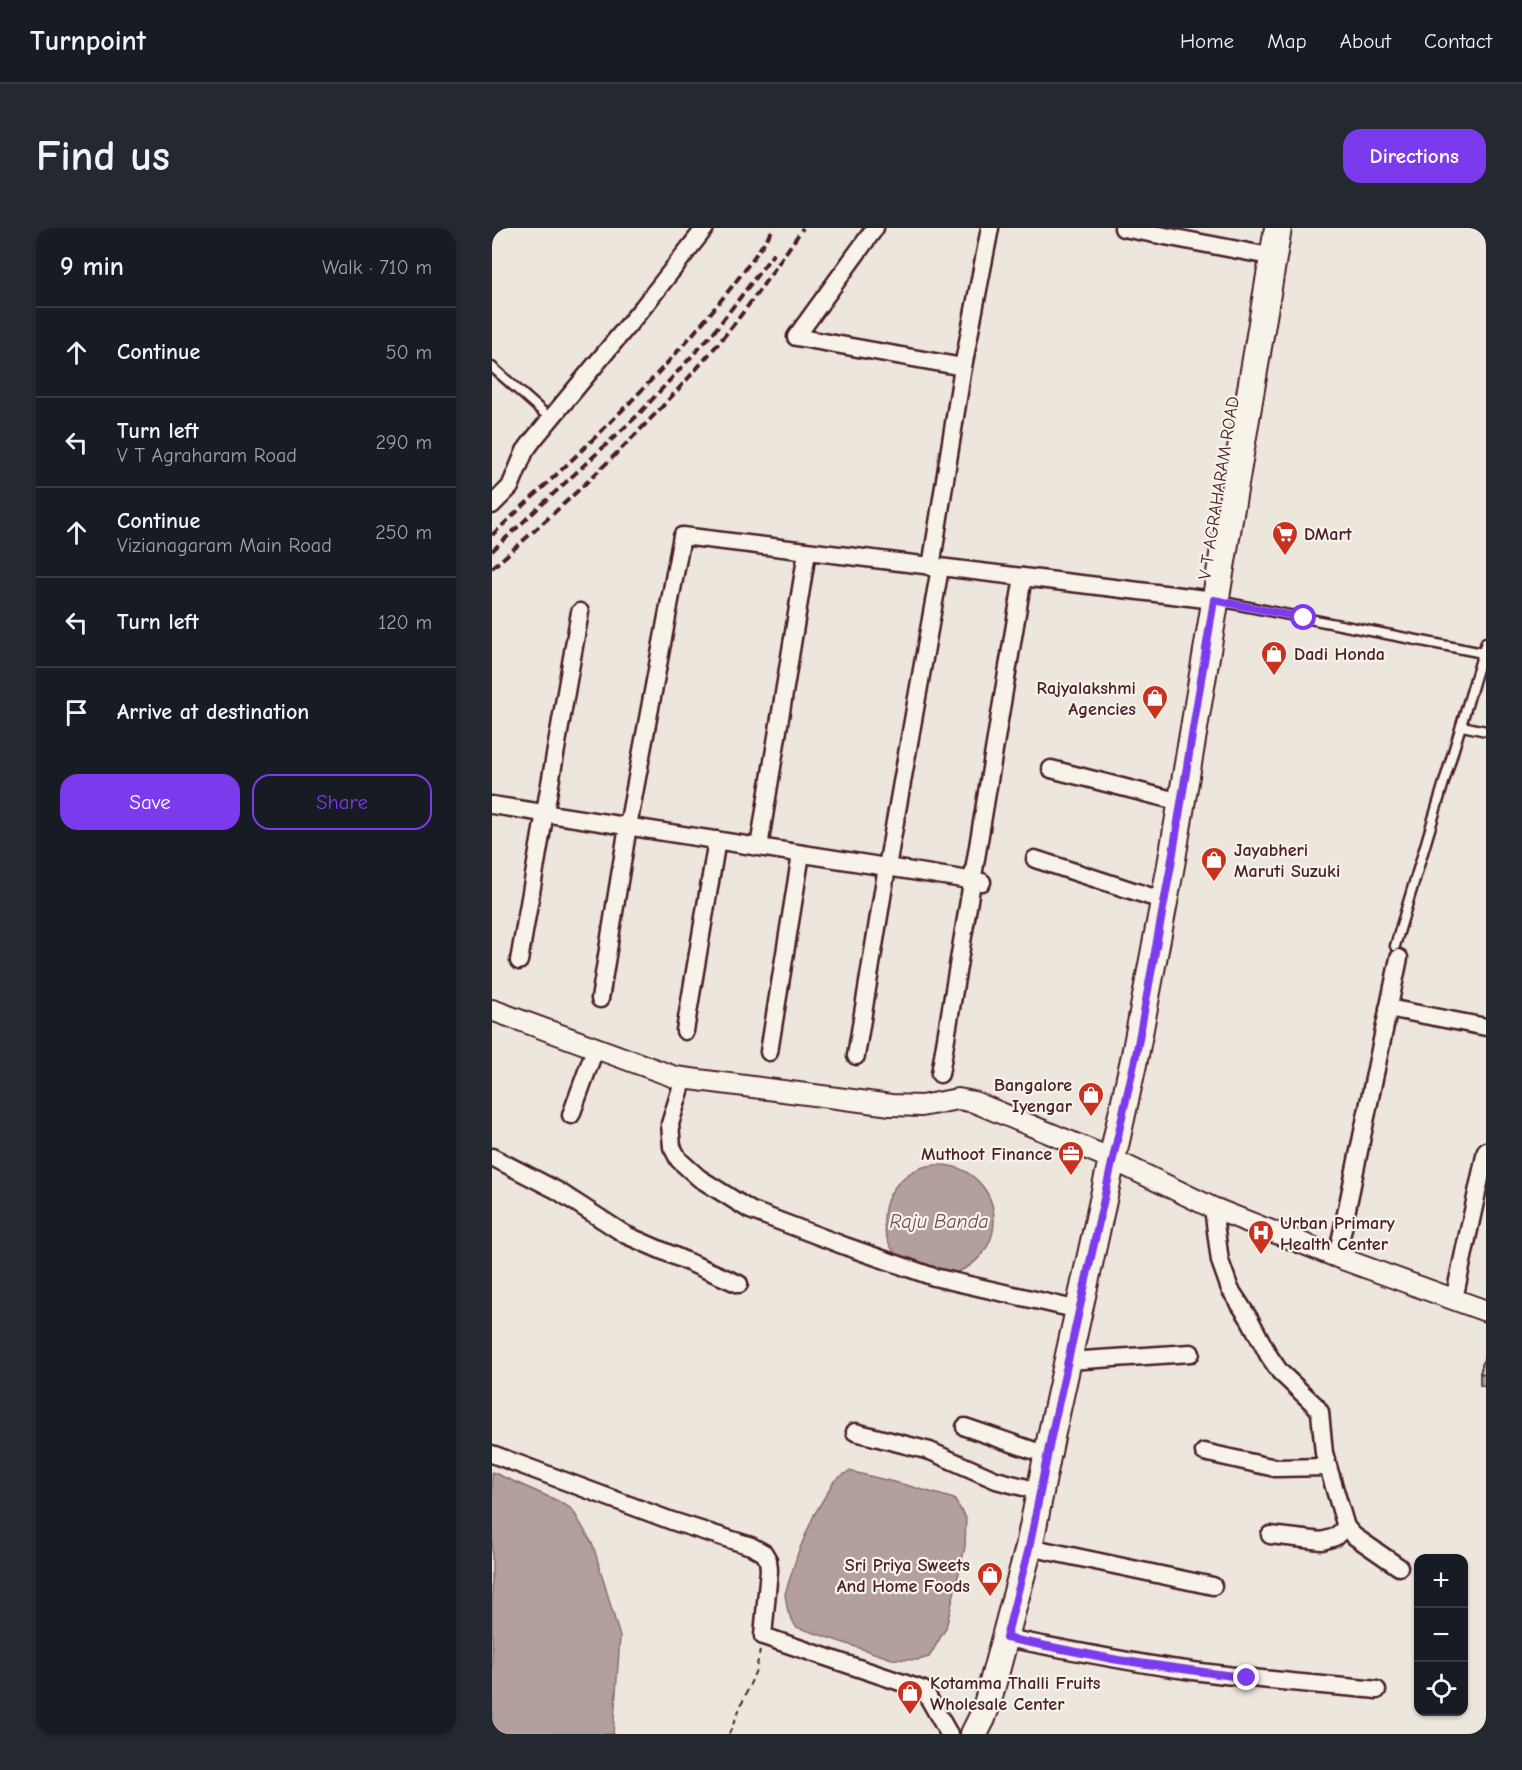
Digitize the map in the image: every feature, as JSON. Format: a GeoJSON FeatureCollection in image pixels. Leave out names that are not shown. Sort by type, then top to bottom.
{"type":"FeatureCollection","features":[{"type":"Feature","properties":{"kind":"main road","name":"V T AGRAHARAM ROAD"},"geometry":{"type":"LineString","coordinates":[[972,1734],[968,1719],[971,1700],[996,1614],[1027,1488],[1066,1307],[1106,1156],[1136,1055],[1171,865],[1208,599],[1264,228]]}},
{"type":"Feature","properties":{"kind":"main road","name":"V T AGRAHARAM ROAD"},"geometry":{"type":"LineString","coordinates":[[1106,1156],[1169,799],[1278,228]]}},
{"type":"Feature","properties":{"kind":"main road"},"geometry":{"type":"LineString","coordinates":[[972,1734],[982,1718],[1006,1638],[1029,1548],[1068,1361],[1106,1156]]}},
{"type":"Feature","properties":{"kind":"street"},"geometry":{"type":"LineString","coordinates":[[875,228],[796,337],[963,368]]}},
{"type":"Feature","properties":{"kind":"street"},"geometry":{"type":"LineString","coordinates":[[856,1056],[936,567],[963,368],[990,228]]}},
{"type":"Feature","properties":{"kind":"street"},"geometry":{"type":"LineString","coordinates":[[1123,228],[1260,254]]}},
{"type":"Feature","properties":{"kind":"street"},"geometry":{"type":"LineString","coordinates":[[492,505],[510,487],[525,452],[644,306],[700,229]]}},
{"type":"Feature","properties":{"kind":"street"},"geometry":{"type":"LineString","coordinates":[[600,999],[628,826],[682,536],[1208,599]]}},
{"type":"Feature","properties":{"kind":"street"},"geometry":{"type":"LineString","coordinates":[[759,847],[807,552]]}},
{"type":"Feature","properties":{"kind":"street"},"geometry":{"type":"LineString","coordinates":[[940,1074],[977,881],[1023,577]]}},
{"type":"Feature","properties":{"kind":"street"},"geometry":{"type":"LineString","coordinates":[[519,961],[580,612]]}},
{"type":"Feature","properties":{"kind":"street"},"geometry":{"type":"LineString","coordinates":[[1051,769],[1169,799]]}},
{"type":"Feature","properties":{"kind":"street"},"geometry":{"type":"LineString","coordinates":[[492,805],[977,881]]}},
{"type":"Feature","properties":{"kind":"street"},"geometry":{"type":"LineString","coordinates":[[685,1031],[717,840]]}},
{"type":"Feature","properties":{"kind":"street"},"geometry":{"type":"LineString","coordinates":[[769,1052],[801,854]]}},
{"type":"Feature","properties":{"kind":"street"},"geometry":{"type":"LineString","coordinates":[[1035,859],[1152,897]]}},
{"type":"Feature","properties":{"kind":"street"},"geometry":{"type":"LineString","coordinates":[[1337,1257],[1388,1008],[1397,952]]}},
{"type":"Feature","properties":{"kind":"street"},"geometry":{"type":"LineString","coordinates":[[1388,1008],[1486,1027]]}},
{"type":"Feature","properties":{"kind":"street"},"geometry":{"type":"LineString","coordinates":[[492,1010],[675,1077],[891,1105],[921,1106],[958,1099],[974,1102],[1106,1156],[1213,1208],[1337,1257],[1486,1311]]}},
{"type":"Feature","properties":{"kind":"street"},"geometry":{"type":"LineString","coordinates":[[570,1115],[595,1049]]}},
{"type":"Feature","properties":{"kind":"street"},"geometry":{"type":"LineString","coordinates":[[684,1078],[670,1124],[672,1147],[679,1160],[699,1178],[750,1210],[934,1277],[1066,1307]]}},
{"type":"Feature","properties":{"kind":"street"},"geometry":{"type":"LineString","coordinates":[[1454,1299],[1486,1151]]}},
{"type":"Feature","properties":{"kind":"street"},"geometry":{"type":"LineString","coordinates":[[492,1157],[558,1191],[626,1235],[739,1284]]}},
{"type":"Feature","properties":{"kind":"street"},"geometry":{"type":"LineString","coordinates":[[1213,1208],[1224,1276],[1275,1364],[1320,1412],[1324,1453],[1346,1527],[1354,1536],[1399,1567]]}},
{"type":"Feature","properties":{"kind":"street"},"geometry":{"type":"LineString","coordinates":[[1068,1361],[1191,1353]]}},
{"type":"Feature","properties":{"kind":"street"},"geometry":{"type":"LineString","coordinates":[[965,1427],[1035,1451]]}},
{"type":"Feature","properties":{"kind":"street"},"geometry":{"type":"LineString","coordinates":[[855,1432],[930,1451],[996,1480],[1027,1488]]}},
{"type":"Feature","properties":{"kind":"street"},"geometry":{"type":"LineString","coordinates":[[1204,1452],[1275,1468],[1328,1467]]}},
{"type":"Feature","properties":{"kind":"street"},"geometry":{"type":"LineString","coordinates":[[492,1454],[672,1521],[751,1546],[764,1553],[768,1560],[769,1570],[763,1636],[924,1690],[949,1734]]}},
{"type":"Feature","properties":{"kind":"street"},"geometry":{"type":"LineString","coordinates":[[1270,1535],[1322,1541],[1335,1537],[1346,1527]]}},
{"type":"Feature","properties":{"kind":"street"},"geometry":{"type":"LineString","coordinates":[[1029,1548],[1213,1586]]}},
{"type":"Feature","properties":{"kind":"street"},"geometry":{"type":"LineString","coordinates":[[1006,1638],[1118,1660],[1186,1670],[1377,1690]]}},
{"type":"Feature","properties":{"kind":"lane"},"geometry":{"type":"LineString","coordinates":[[492,367],[551,418]]}},
{"type":"Feature","properties":{"kind":"lane"},"geometry":{"type":"LineString","coordinates":[[1208,599],[1483,653]]}},
{"type":"Feature","properties":{"kind":"lane"},"geometry":{"type":"LineString","coordinates":[[1397,952],[1486,642]]}},
{"type":"Feature","properties":{"kind":"lane"},"geometry":{"type":"LineString","coordinates":[[1462,726],[1486,731]]}},
{"type":"Feature","properties":{"kind":"path"},"geometry":{"type":"LineString","coordinates":[[729,1734],[756,1670],[763,1636]]}},
{"type":"Feature","properties":{"kind":"water","name":"Raju Banda"},"geometry":{"type":"Polygon","coordinates":[[[939,1165],[960,1170],[978,1181],[989,1199],[994,1220],[989,1241],[978,1259],[960,1270],[939,1275],[918,1270],[900,1259],[889,1241],[884,1220],[889,1199],[900,1181],[918,1170],[939,1165]]]}},
{"type":"Feature","properties":{"kind":"water"},"geometry":{"type":"Polygon","coordinates":[[[849,1471],[954,1499],[966,1518],[965,1547],[946,1628],[929,1657],[918,1660],[892,1659],[796,1627],[788,1612],[785,1594],[798,1553],[814,1515],[834,1481],[849,1471]]]}},
{"type":"Feature","properties":{"kind":"water"},"geometry":{"type":"Polygon","coordinates":[[[492,1472],[572,1509],[593,1545],[620,1637],[613,1734],[492,1734],[492,1472]]]}},
{"type":"Feature","properties":{"kind":"building"},"geometry":{"type":"Polygon","coordinates":[[[1486,1351],[1486,1375],[1480,1373],[1486,1351]]]}},
{"type":"Feature","properties":{"kind":"railway"},"geometry":{"type":"LineString","coordinates":[[492,535],[568,464],[678,351],[712,311],[774,228]]}},
{"type":"Feature","properties":{"kind":"railway"},"geometry":{"type":"LineString","coordinates":[[492,568],[583,486],[696,370],[733,326],[803,228]]}},
{"type":"Feature","properties":{"kind":"railway"},"geometry":{"type":"LineString","coordinates":[[492,551],[638,415],[713,333],[774,253]]}},
{"type":"Feature","properties":{"kind":"place","name":"DMart"},"geometry":{"type":"Point","coordinates":[1285,557]}},
{"type":"Feature","properties":{"kind":"place","name":"Dadi Honda"},"geometry":{"type":"Point","coordinates":[1274,677]}},
{"type":"Feature","properties":{"kind":"place","name":"Rajyalakshmi Agencies"},"geometry":{"type":"Point","coordinates":[1155,721]}},
{"type":"Feature","properties":{"kind":"place","name":"Jayabheri Maruti Suzuki"},"geometry":{"type":"Point","coordinates":[1214,883]}},
{"type":"Feature","properties":{"kind":"place","name":"Bangalore Iyengar"},"geometry":{"type":"Point","coordinates":[1091,1118]}},
{"type":"Feature","properties":{"kind":"place","name":"Muthoot Finance"},"geometry":{"type":"Point","coordinates":[1071,1177]}},
{"type":"Feature","properties":{"kind":"place","name":"Urban Primary Health Center"},"geometry":{"type":"Point","coordinates":[1261,1256]}},
{"type":"Feature","properties":{"kind":"place","name":"Sri Priya Sweets And Home Foods"},"geometry":{"type":"Point","coordinates":[990,1598]}},
{"type":"Feature","properties":{"kind":"place","name":"Kotamma Thalli Fruits Wholesale Center"},"geometry":{"type":"Point","coordinates":[910,1716]}},
{"type":"Feature","properties":{"kind":"route"},"geometry":{"type":"LineString","coordinates":[[1247,1678],[1118,1660],[1006,1638],[1029,1548],[1051,1437],[1136,1055],[1171,865],[1214,600],[1304,618]]}}]}
